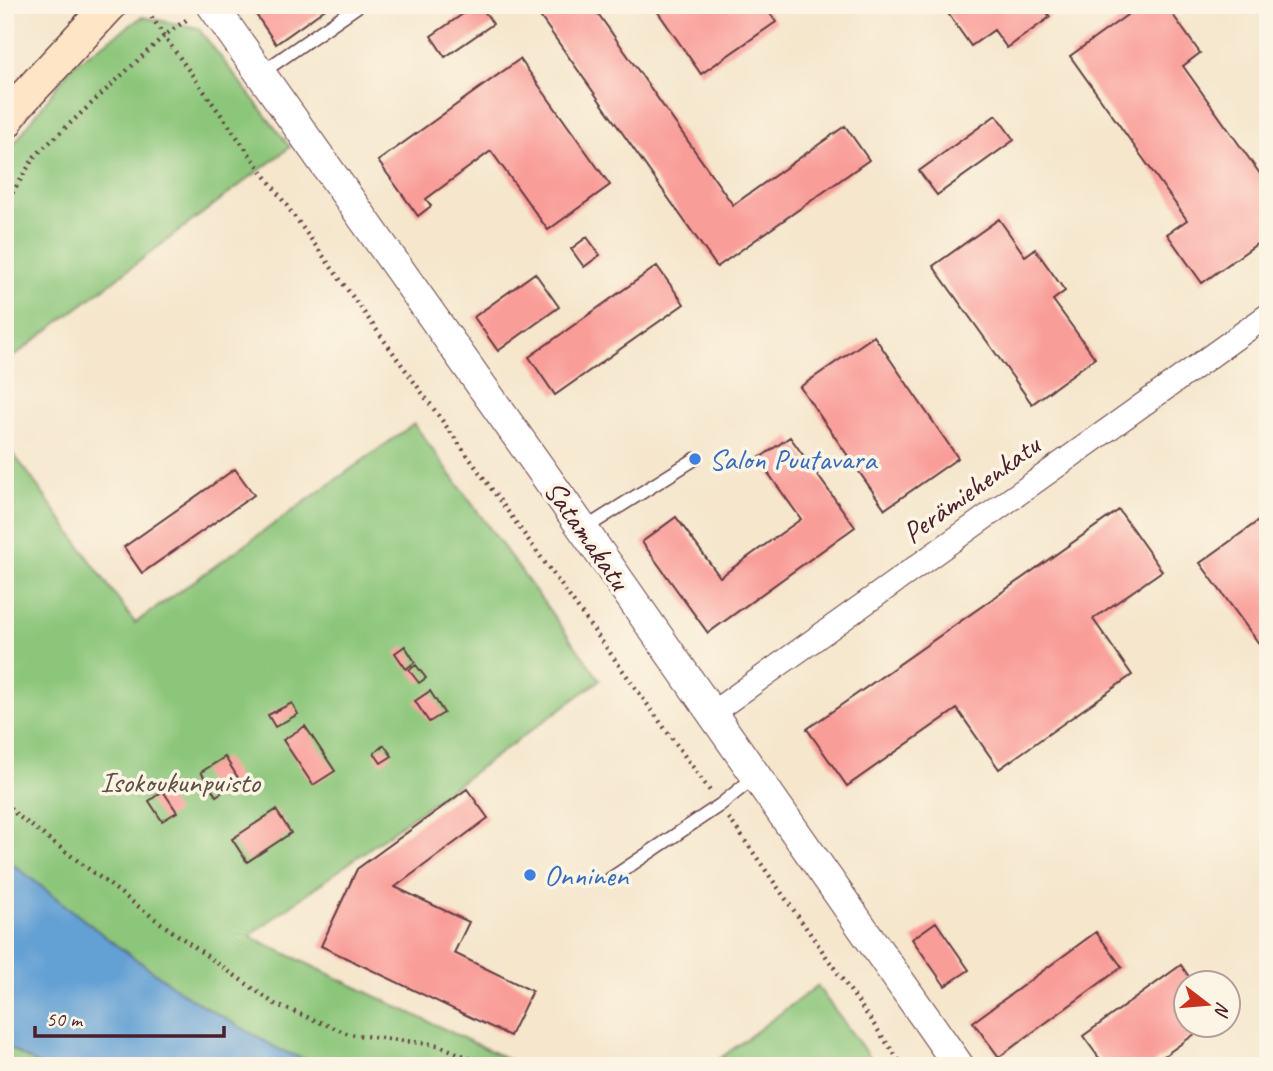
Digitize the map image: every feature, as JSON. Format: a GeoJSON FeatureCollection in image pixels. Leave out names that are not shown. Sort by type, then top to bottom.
{"type":"FeatureCollection","features":[{"type":"Feature","properties":{"kind":"main road"},"geometry":{"type":"LineString","coordinates":[[5,123],[15,107],[110,5]]}},
{"type":"Feature","properties":{"kind":"street","name":"Satamakatu"},"geometry":{"type":"LineString","coordinates":[[204,9],[261,73],[959,1066]]}},
{"type":"Feature","properties":{"kind":"street","name":"Perämiehenkatu"},"geometry":{"type":"LineString","coordinates":[[712,713],[1268,315]]}},
{"type":"Feature","properties":{"kind":"lane"},"geometry":{"type":"LineString","coordinates":[[261,73],[359,5]]}},
{"type":"Feature","properties":{"kind":"lane"},"geometry":{"type":"LineString","coordinates":[[583,529],[695,459]]}},
{"type":"Feature","properties":{"kind":"lane"},"geometry":{"type":"LineString","coordinates":[[610,879],[720,805],[756,776]]}},
{"type":"Feature","properties":{"kind":"path"},"geometry":{"type":"LineString","coordinates":[[144,5],[720,805],[903,1066]]}},
{"type":"Feature","properties":{"kind":"path"},"geometry":{"type":"LineString","coordinates":[[5,205],[35,156],[164,36],[204,9]]}},
{"type":"Feature","properties":{"kind":"path"},"geometry":{"type":"LineString","coordinates":[[5,803],[17,815],[155,919],[275,1004],[349,1034],[438,1045],[488,1066]]}},
{"type":"Feature","properties":{"kind":"green space"},"geometry":{"type":"Polygon","coordinates":[[[142,17],[198,28],[290,147],[5,363],[5,156],[73,65],[142,17]]]}},
{"type":"Feature","properties":{"kind":"green space","name":"Isokoukunpuisto"},"geometry":{"type":"Polygon","coordinates":[[[414,424],[600,680],[249,936],[522,1066],[323,1066],[280,1050],[190,998],[112,942],[5,858],[5,444],[135,623],[414,424]]]}},
{"type":"Feature","properties":{"kind":"green space"},"geometry":{"type":"Polygon","coordinates":[[[817,986],[876,1066],[710,1066],[817,986]]]}},
{"type":"Feature","properties":{"kind":"green space"},"geometry":{"type":"Polygon","coordinates":[[[5,1045],[40,1066],[5,1066],[5,1045]]]}},
{"type":"Feature","properties":{"kind":"water"},"geometry":{"type":"Polygon","coordinates":[[[5,858],[112,942],[190,998],[280,1050],[323,1066],[40,1066],[5,1045],[5,858]]]}},
{"type":"Feature","properties":{"kind":"building"},"geometry":{"type":"Polygon","coordinates":[[[331,5],[276,44],[251,7],[331,5]]]}},
{"type":"Feature","properties":{"kind":"building"},"geometry":{"type":"Polygon","coordinates":[[[476,5],[480,5],[493,24],[445,57],[431,36],[476,5]]]}},
{"type":"Feature","properties":{"kind":"building"},"geometry":{"type":"Polygon","coordinates":[[[532,5],[592,5],[733,205],[845,126],[869,160],[717,267],[532,5]]]}},
{"type":"Feature","properties":{"kind":"building"},"geometry":{"type":"Polygon","coordinates":[[[653,5],[764,5],[776,22],[701,74],[653,5]]]}},
{"type":"Feature","properties":{"kind":"building"},"geometry":{"type":"Polygon","coordinates":[[[942,5],[1042,5],[1050,17],[1007,48],[994,30],[971,46],[942,5]]]}},
{"type":"Feature","properties":{"kind":"building"},"geometry":{"type":"Polygon","coordinates":[[[1141,5],[1166,5],[1200,53],[1183,66],[1268,185],[1268,236],[1202,283],[1167,234],[1187,220],[1070,56],[1141,5]]]}},
{"type":"Feature","properties":{"kind":"building"},"geometry":{"type":"Polygon","coordinates":[[[520,59],[610,185],[548,230],[491,151],[426,199],[431,206],[418,216],[378,161],[520,59]]]}},
{"type":"Feature","properties":{"kind":"building"},"geometry":{"type":"Polygon","coordinates":[[[996,115],[1014,140],[937,195],[919,171],[996,115]]]}},
{"type":"Feature","properties":{"kind":"building"},"geometry":{"type":"Polygon","coordinates":[[[999,219],[1025,256],[1035,249],[1065,291],[1053,300],[1095,358],[1032,404],[933,266],[999,219]]]}},
{"type":"Feature","properties":{"kind":"building"},"geometry":{"type":"Polygon","coordinates":[[[587,237],[600,255],[584,267],[571,249],[587,237]]]}},
{"type":"Feature","properties":{"kind":"building"},"geometry":{"type":"Polygon","coordinates":[[[657,266],[684,304],[555,395],[529,357],[657,266]]]}},
{"type":"Feature","properties":{"kind":"building"},"geometry":{"type":"Polygon","coordinates":[[[535,273],[559,307],[498,351],[474,317],[535,273]]]}},
{"type":"Feature","properties":{"kind":"building"},"geometry":{"type":"Polygon","coordinates":[[[874,336],[958,458],[885,509],[800,387],[874,336]]]}},
{"type":"Feature","properties":{"kind":"building"},"geometry":{"type":"Polygon","coordinates":[[[790,437],[855,527],[708,633],[642,542],[676,517],[720,577],[801,519],[758,459],[790,437]]]}},
{"type":"Feature","properties":{"kind":"building"},"geometry":{"type":"Polygon","coordinates":[[[235,469],[254,495],[142,573],[124,547],[235,469]]]}},
{"type":"Feature","properties":{"kind":"building"},"geometry":{"type":"Polygon","coordinates":[[[1119,510],[1162,571],[1093,619],[1132,675],[999,769],[957,709],[847,786],[807,729],[1119,510]]]}},
{"type":"Feature","properties":{"kind":"building"},"geometry":{"type":"Polygon","coordinates":[[[1268,514],[1268,645],[1263,649],[1200,563],[1268,514]]]}},
{"type":"Feature","properties":{"kind":"building"},"geometry":{"type":"Polygon","coordinates":[[[405,646],[415,662],[406,669],[395,653],[405,646]]]}},
{"type":"Feature","properties":{"kind":"building"},"geometry":{"type":"Polygon","coordinates":[[[416,665],[426,678],[419,683],[409,670],[416,665]]]}},
{"type":"Feature","properties":{"kind":"building"},"geometry":{"type":"Polygon","coordinates":[[[430,691],[444,713],[429,722],[415,701],[430,691]]]}},
{"type":"Feature","properties":{"kind":"building"},"geometry":{"type":"Polygon","coordinates":[[[292,703],[298,714],[275,727],[268,715],[292,703]]]}},
{"type":"Feature","properties":{"kind":"building"},"geometry":{"type":"Polygon","coordinates":[[[305,726],[335,771],[313,785],[283,740],[305,726]]]}},
{"type":"Feature","properties":{"kind":"building"},"geometry":{"type":"Polygon","coordinates":[[[384,745],[392,756],[381,763],[374,753],[384,745]]]}},
{"type":"Feature","properties":{"kind":"building"},"geometry":{"type":"Polygon","coordinates":[[[225,757],[240,781],[216,796],[201,772],[225,757]]]}},
{"type":"Feature","properties":{"kind":"building"},"geometry":{"type":"Polygon","coordinates":[[[467,789],[488,818],[395,887],[469,922],[454,953],[532,991],[510,1036],[321,946],[357,869],[467,789]]]}},
{"type":"Feature","properties":{"kind":"building"},"geometry":{"type":"Polygon","coordinates":[[[163,791],[177,812],[162,821],[149,801],[163,791]]]}},
{"type":"Feature","properties":{"kind":"building"},"geometry":{"type":"Polygon","coordinates":[[[276,810],[291,833],[247,862],[232,839],[276,810]]]}},
{"type":"Feature","properties":{"kind":"building"},"geometry":{"type":"Polygon","coordinates":[[[936,922],[969,970],[945,986],[912,939],[936,922]]]}},
{"type":"Feature","properties":{"kind":"building"},"geometry":{"type":"Polygon","coordinates":[[[1096,932],[1122,967],[999,1057],[973,1022],[1096,932]]]}},
{"type":"Feature","properties":{"kind":"building"},"geometry":{"type":"Polygon","coordinates":[[[1172,972],[1172,1040],[1186,1040],[1150,1066],[1105,1066],[1083,1036],[1172,972]]]}},
{"type":"Feature","properties":{"kind":"place","name":"Salon Puutavara"},"geometry":{"type":"Point","coordinates":[695,459]}},
{"type":"Feature","properties":{"kind":"place","name":"Onninen"},"geometry":{"type":"Point","coordinates":[530,875]}}]}
